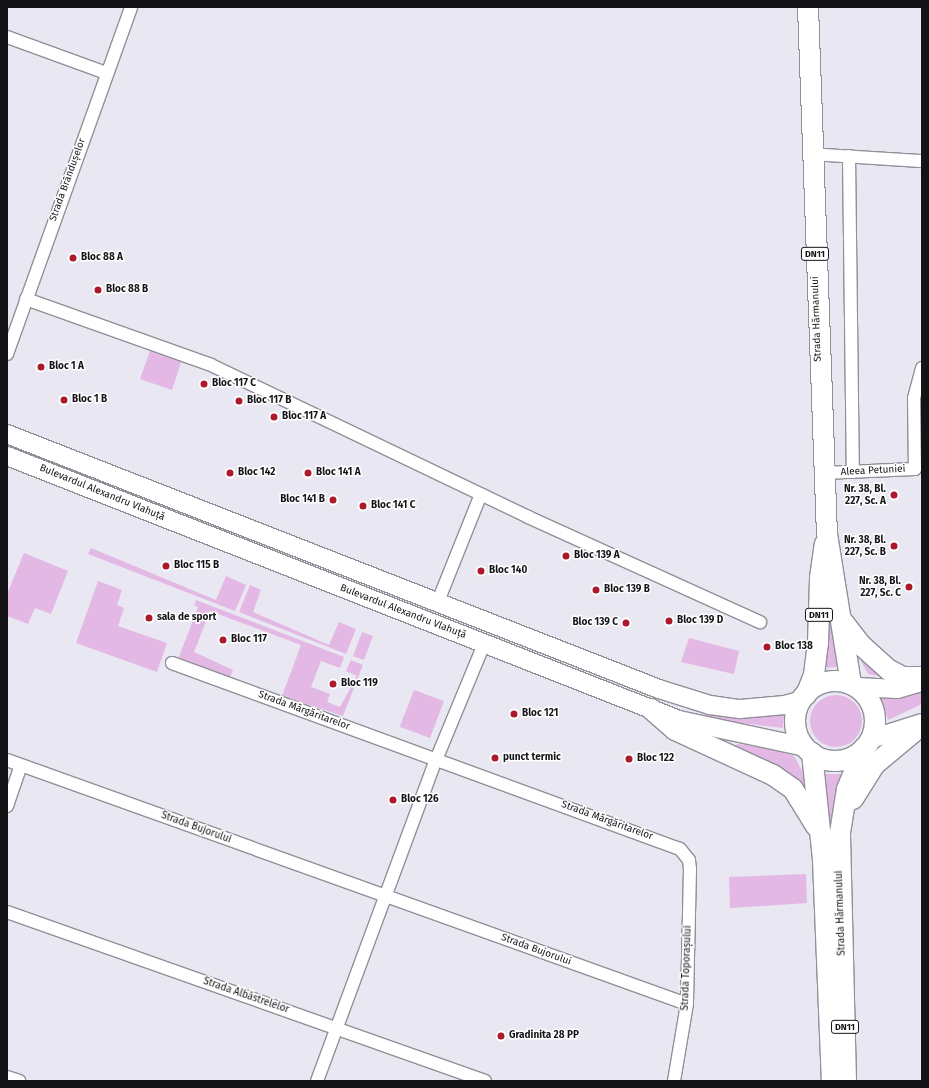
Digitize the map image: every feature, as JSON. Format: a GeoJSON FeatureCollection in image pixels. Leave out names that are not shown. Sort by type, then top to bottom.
{"type":"FeatureCollection","features":[{"type":"Feature","properties":{"kind":"main road","name":"Strada Hărmanului"},"geometry":{"type":"LineString","coordinates":[[808,7],[810,154],[827,534],[839,618],[854,686]]}},
{"type":"Feature","properties":{"kind":"main road","name":"Bulevardul Alexandru Vlahuță"},"geometry":{"type":"LineString","coordinates":[[7,434],[437,604],[659,689],[710,705],[746,709],[804,697]]}},
{"type":"Feature","properties":{"kind":"main road","name":"Bulevardul Alexandru Vlahuță"},"geometry":{"type":"LineString","coordinates":[[7,456],[651,709],[723,732],[772,738],[809,750]]}},
{"type":"Feature","properties":{"kind":"main road","name":"Strada Hărmanului"},"geometry":{"type":"LineString","coordinates":[[804,697],[814,675],[818,643],[820,578],[827,534]]}},
{"type":"Feature","properties":{"kind":"main road"},"geometry":{"type":"LineString","coordinates":[[839,618],[861,645],[890,670],[903,677],[922,677]]}},
{"type":"Feature","properties":{"kind":"main road"},"geometry":{"type":"LineString","coordinates":[[922,682],[898,689],[854,686],[830,682],[804,697],[796,724],[809,750],[839,760],[868,744],[922,724]]}},
{"type":"Feature","properties":{"kind":"main road"},"geometry":{"type":"LineString","coordinates":[[854,686],[873,708],[875,725],[868,744]]}},
{"type":"Feature","properties":{"kind":"main road"},"geometry":{"type":"LineString","coordinates":[[651,709],[675,730],[773,775],[793,789],[811,813],[822,843]]}},
{"type":"Feature","properties":{"kind":"main road"},"geometry":{"type":"LineString","coordinates":[[843,816],[874,765],[922,724]]}},
{"type":"Feature","properties":{"kind":"main road","name":"Strada Hărmanului"},"geometry":{"type":"LineString","coordinates":[[846,1081],[840,859],[843,816],[847,789],[868,744]]}},
{"type":"Feature","properties":{"kind":"main road","name":"Strada Hărmanului"},"geometry":{"type":"LineString","coordinates":[[809,750],[822,843],[832,1081]]}},
{"type":"Feature","properties":{"kind":"street","name":"Strada Brândușelor"},"geometry":{"type":"LineString","coordinates":[[7,354],[106,73],[131,7]]}},
{"type":"Feature","properties":{"kind":"street"},"geometry":{"type":"LineString","coordinates":[[7,37],[106,73]]}},
{"type":"Feature","properties":{"kind":"street"},"geometry":{"type":"LineString","coordinates":[[810,154],[922,161]]}},
{"type":"Feature","properties":{"kind":"street"},"geometry":{"type":"LineString","coordinates":[[849,156],[853,472]]}},
{"type":"Feature","properties":{"kind":"street"},"geometry":{"type":"LineString","coordinates":[[26,299],[211,365],[481,494],[760,622]]}},
{"type":"Feature","properties":{"kind":"street","name":"Aleea Petuniei"},"geometry":{"type":"LineString","coordinates":[[824,473],[915,469],[914,398],[922,368]]}},
{"type":"Feature","properties":{"kind":"street"},"geometry":{"type":"LineString","coordinates":[[437,604],[481,494]]}},
{"type":"Feature","properties":{"kind":"street"},"geometry":{"type":"LineString","coordinates":[[317,1081],[436,760],[484,644]]}},
{"type":"Feature","properties":{"kind":"street","name":"Strada Mărgăritarelor"},"geometry":{"type":"LineString","coordinates":[[172,663],[660,840],[686,855]]}},
{"type":"Feature","properties":{"kind":"street","name":"Strada Bujorului"},"geometry":{"type":"LineString","coordinates":[[7,760],[686,1004]]}},
{"type":"Feature","properties":{"kind":"street"},"geometry":{"type":"LineString","coordinates":[[7,806],[21,765]]}},
{"type":"Feature","properties":{"kind":"street","name":"Strada Toporașului"},"geometry":{"type":"LineString","coordinates":[[674,1081],[686,1004],[690,869],[686,855]]}},
{"type":"Feature","properties":{"kind":"street","name":"Strada Albăstrelelor"},"geometry":{"type":"LineString","coordinates":[[7,912],[485,1081]]}},
{"type":"Feature","properties":{"kind":"street"},"geometry":{"type":"LineString","coordinates":[[7,1077],[19,1081]]}},
{"type":"Feature","properties":{"kind":"shaded area"},"geometry":{"type":"Polygon","coordinates":[[[150,351],[181,362],[172,390],[140,379],[150,351]]]}},
{"type":"Feature","properties":{"kind":"shaded area"},"geometry":{"type":"Polygon","coordinates":[[[91,548],[216,600],[226,576],[246,585],[235,611],[88,554],[91,548]]]}},
{"type":"Feature","properties":{"kind":"shaded area"},"geometry":{"type":"Polygon","coordinates":[[[24,553],[68,571],[51,614],[35,608],[28,624],[7,616],[7,594],[24,553]]]}},
{"type":"Feature","properties":{"kind":"shaded area"},"geometry":{"type":"Polygon","coordinates":[[[98,581],[122,590],[117,605],[124,608],[118,626],[167,643],[157,672],[76,643],[98,581]]]}},
{"type":"Feature","properties":{"kind":"shaded area"},"geometry":{"type":"Polygon","coordinates":[[[250,585],[261,590],[253,612],[329,645],[339,622],[356,629],[346,654],[239,612],[250,585]]]}},
{"type":"Feature","properties":{"kind":"shaded area"},"geometry":{"type":"Polygon","coordinates":[[[196,600],[344,657],[340,668],[321,661],[311,687],[330,694],[327,702],[340,707],[357,676],[346,671],[351,660],[363,665],[343,716],[282,696],[301,645],[210,611],[194,652],[233,670],[229,680],[177,662],[198,607],[194,605],[196,600]]]}},
{"type":"Feature","properties":{"kind":"shaded area"},"geometry":{"type":"Polygon","coordinates":[[[829,608],[837,667],[821,668],[829,608]]]}},
{"type":"Feature","properties":{"kind":"shaded area"},"geometry":{"type":"Polygon","coordinates":[[[362,632],[373,636],[364,660],[353,656],[362,632]]]}},
{"type":"Feature","properties":{"kind":"shaded area"},"geometry":{"type":"Polygon","coordinates":[[[689,638],[739,651],[734,674],[681,662],[689,638]]]}},
{"type":"Feature","properties":{"kind":"shaded area"},"geometry":{"type":"Polygon","coordinates":[[[859,657],[884,677],[868,674],[859,657]]]}},
{"type":"Feature","properties":{"kind":"shaded area"},"geometry":{"type":"Polygon","coordinates":[[[922,688],[922,704],[888,720],[881,698],[922,688]]]}},
{"type":"Feature","properties":{"kind":"shaded area"},"geometry":{"type":"Polygon","coordinates":[[[414,690],[444,701],[430,738],[400,727],[398,731],[414,690]]]}},
{"type":"Feature","properties":{"kind":"shaded area"},"geometry":{"type":"Polygon","coordinates":[[[831,695],[841,695],[851,699],[858,706],[862,716],[862,726],[858,736],[851,743],[841,747],[831,747],[821,743],[814,736],[810,726],[810,716],[814,706],[821,699],[831,695]]]}},
{"type":"Feature","properties":{"kind":"shaded area"},"geometry":{"type":"Polygon","coordinates":[[[784,713],[783,728],[707,719],[707,715],[745,719],[784,713]]]}},
{"type":"Feature","properties":{"kind":"shaded area"},"geometry":{"type":"Polygon","coordinates":[[[738,744],[775,748],[794,756],[807,780],[807,793],[731,747],[738,744]]]}},
{"type":"Feature","properties":{"kind":"shaded area"},"geometry":{"type":"Polygon","coordinates":[[[823,774],[841,774],[832,849],[823,774]]]}},
{"type":"Feature","properties":{"kind":"shaded area"},"geometry":{"type":"Polygon","coordinates":[[[806,874],[807,903],[730,908],[729,877],[806,874]]]}},
{"type":"Feature","properties":{"kind":"place","name":"Bloc 88 A"},"geometry":{"type":"Point","coordinates":[73,258]}},
{"type":"Feature","properties":{"kind":"place","name":"Bloc 88 B"},"geometry":{"type":"Point","coordinates":[98,290]}},
{"type":"Feature","properties":{"kind":"place","name":"Bloc 1 A"},"geometry":{"type":"Point","coordinates":[41,367]}},
{"type":"Feature","properties":{"kind":"place","name":"Bloc 117 C"},"geometry":{"type":"Point","coordinates":[204,384]}},
{"type":"Feature","properties":{"kind":"place","name":"Bloc 1 B"},"geometry":{"type":"Point","coordinates":[64,400]}},
{"type":"Feature","properties":{"kind":"place","name":"Bloc 117 B"},"geometry":{"type":"Point","coordinates":[239,401]}},
{"type":"Feature","properties":{"kind":"place","name":"Bloc 117 A"},"geometry":{"type":"Point","coordinates":[274,417]}},
{"type":"Feature","properties":{"kind":"place","name":"Bloc 142"},"geometry":{"type":"Point","coordinates":[230,473]}},
{"type":"Feature","properties":{"kind":"place","name":"Bloc 141 A"},"geometry":{"type":"Point","coordinates":[308,473]}},
{"type":"Feature","properties":{"kind":"place","name":"Nr. 38, Bl. 227, Sc. A"},"geometry":{"type":"Point","coordinates":[894,495]}},
{"type":"Feature","properties":{"kind":"place","name":"Bloc 141 B"},"geometry":{"type":"Point","coordinates":[333,500]}},
{"type":"Feature","properties":{"kind":"place","name":"Bloc 141 C"},"geometry":{"type":"Point","coordinates":[363,506]}},
{"type":"Feature","properties":{"kind":"place","name":"Nr. 38, Bl. 227, Sc. B"},"geometry":{"type":"Point","coordinates":[894,546]}},
{"type":"Feature","properties":{"kind":"place","name":"Bloc 139 A"},"geometry":{"type":"Point","coordinates":[566,556]}},
{"type":"Feature","properties":{"kind":"place","name":"Bloc 115 B"},"geometry":{"type":"Point","coordinates":[166,566]}},
{"type":"Feature","properties":{"kind":"place","name":"Bloc 140"},"geometry":{"type":"Point","coordinates":[481,571]}},
{"type":"Feature","properties":{"kind":"place","name":"Nr. 38, Bl. 227, Sc. C"},"geometry":{"type":"Point","coordinates":[909,587]}},
{"type":"Feature","properties":{"kind":"place","name":"Bloc 139 B"},"geometry":{"type":"Point","coordinates":[596,590]}},
{"type":"Feature","properties":{"kind":"place","name":"sala de sport"},"geometry":{"type":"Point","coordinates":[149,618]}},
{"type":"Feature","properties":{"kind":"place","name":"Bloc 139 D"},"geometry":{"type":"Point","coordinates":[669,621]}},
{"type":"Feature","properties":{"kind":"place","name":"Bloc 139 C"},"geometry":{"type":"Point","coordinates":[626,623]}},
{"type":"Feature","properties":{"kind":"place","name":"Bloc 117"},"geometry":{"type":"Point","coordinates":[223,640]}},
{"type":"Feature","properties":{"kind":"place","name":"Bloc 138"},"geometry":{"type":"Point","coordinates":[767,647]}},
{"type":"Feature","properties":{"kind":"place","name":"Bloc 119"},"geometry":{"type":"Point","coordinates":[333,684]}},
{"type":"Feature","properties":{"kind":"place","name":"Bloc 121"},"geometry":{"type":"Point","coordinates":[514,714]}},
{"type":"Feature","properties":{"kind":"place","name":"punct termic"},"geometry":{"type":"Point","coordinates":[495,758]}},
{"type":"Feature","properties":{"kind":"place","name":"Bloc 122"},"geometry":{"type":"Point","coordinates":[629,759]}},
{"type":"Feature","properties":{"kind":"place","name":"Bloc 126"},"geometry":{"type":"Point","coordinates":[393,800]}},
{"type":"Feature","properties":{"kind":"place","name":"Gradinita 28 PP"},"geometry":{"type":"Point","coordinates":[501,1036]}}]}
